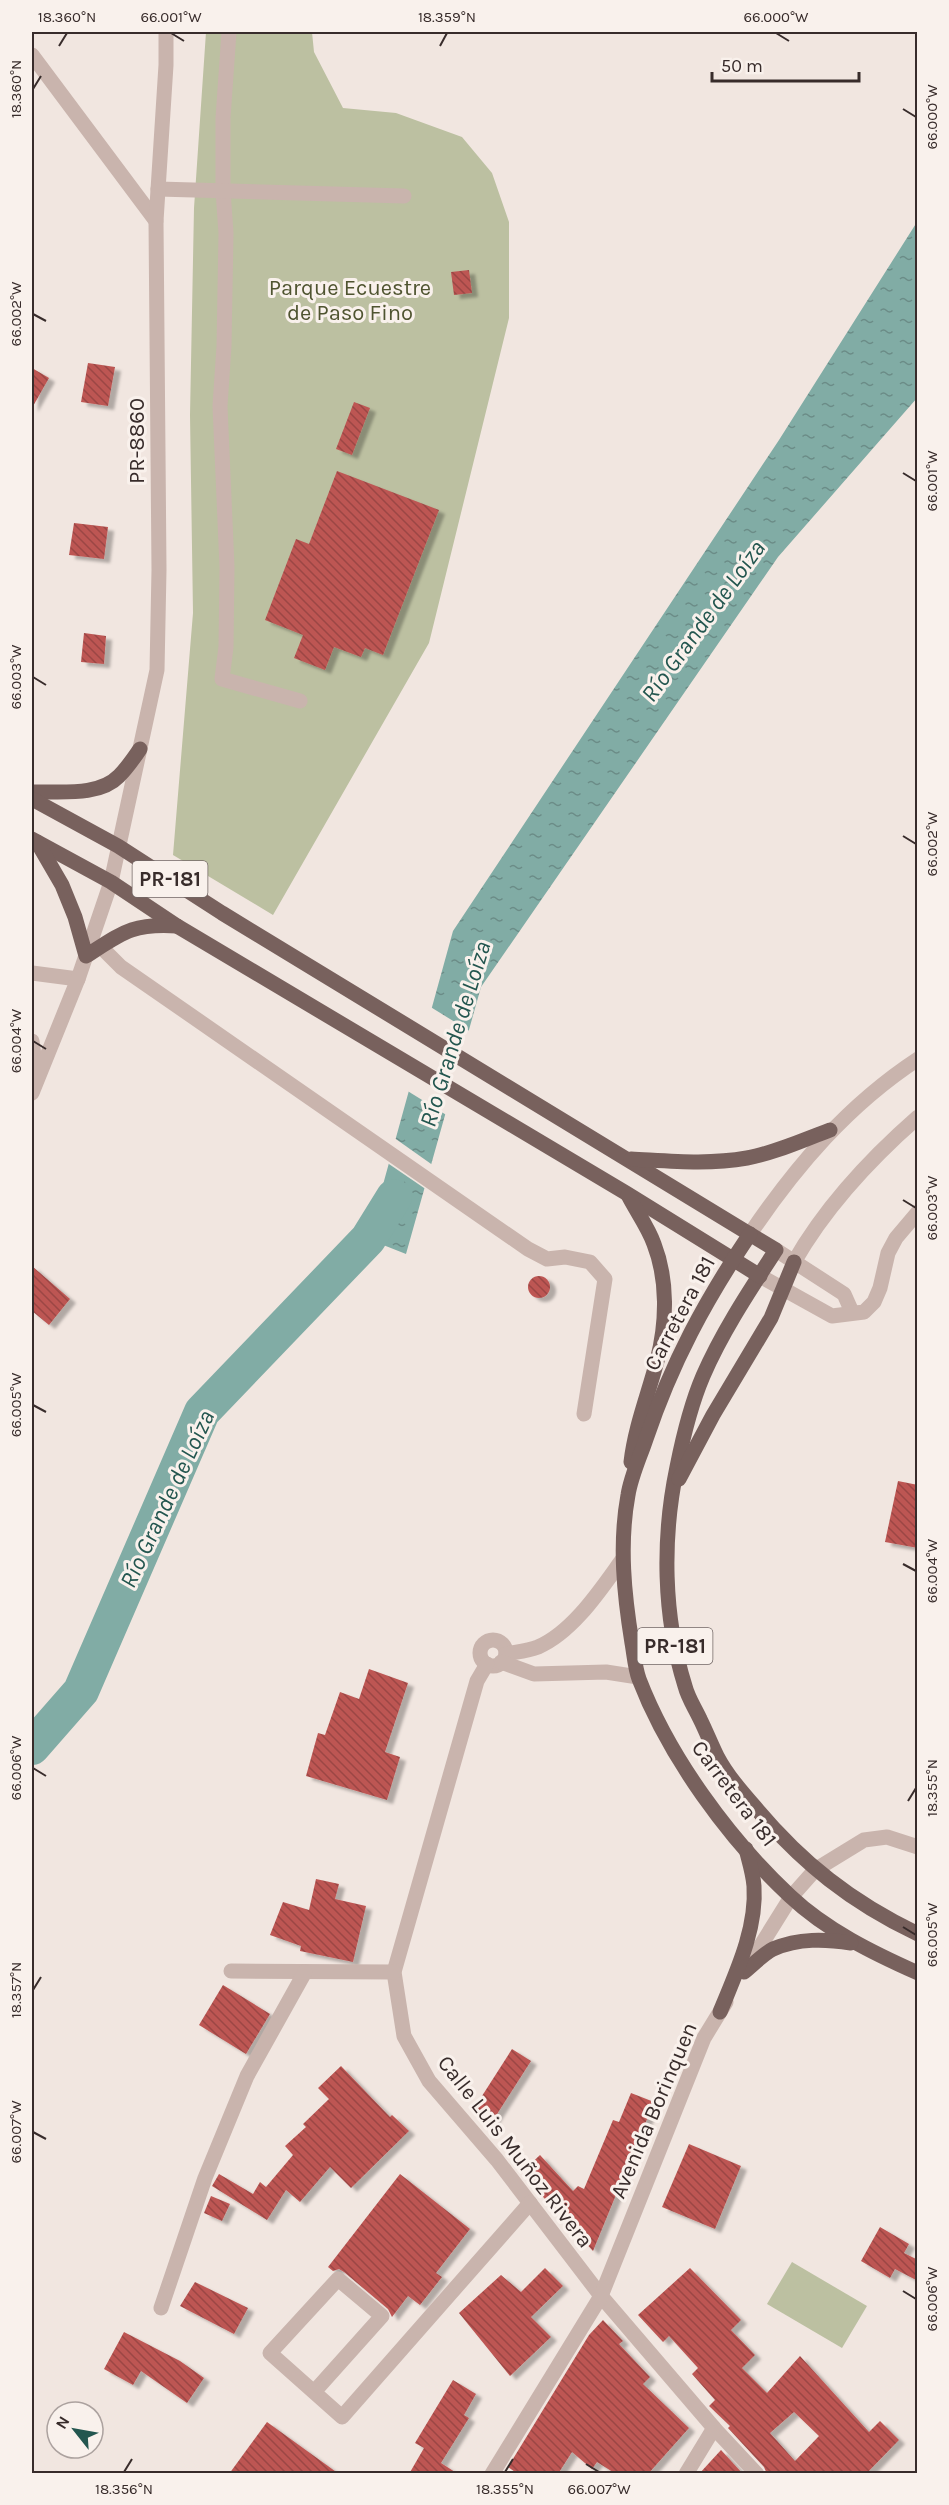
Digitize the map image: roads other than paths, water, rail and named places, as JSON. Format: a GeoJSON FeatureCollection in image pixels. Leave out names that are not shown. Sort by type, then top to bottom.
{"type":"FeatureCollection","features":[{"type":"Feature","properties":{"kind":"main road"},"geometry":{"type":"LineString","coordinates":[[32,792],[91,790],[107,785],[119,777],[141,749]]}},
{"type":"Feature","properties":{"kind":"main road","name":"PR-181"},"geometry":{"type":"LineString","coordinates":[[32,799],[118,846],[222,913],[776,1250]]}},
{"type":"Feature","properties":{"kind":"main road"},"geometry":{"type":"LineString","coordinates":[[34,840],[62,885],[75,917],[86,957],[122,933],[150,924],[177,926]]}},
{"type":"Feature","properties":{"kind":"main road","name":"PR-181"},"geometry":{"type":"LineString","coordinates":[[34,840],[111,882],[177,926],[602,1178],[760,1276]]}},
{"type":"Feature","properties":{"kind":"main road"},"geometry":{"type":"LineString","coordinates":[[629,1159],[707,1163],[726,1161],[760,1154],[830,1131]]}},
{"type":"Feature","properties":{"kind":"main road"},"geometry":{"type":"LineString","coordinates":[[626,1193],[654,1243],[662,1272],[665,1307],[658,1359],[634,1438],[628,1494]]}},
{"type":"Feature","properties":{"kind":"main road","name":"Carretera 181"},"geometry":{"type":"LineString","coordinates":[[750,1234],[692,1326],[675,1361],[628,1494],[622,1560],[627,1616],[638,1677],[663,1729],[696,1785],[746,1849],[791,1897],[832,1929],[882,1958],[918,1973]]}},
{"type":"Feature","properties":{"kind":"main road","name":"Carretera 181"},"geometry":{"type":"LineString","coordinates":[[776,1250],[703,1376],[681,1448],[671,1495],[667,1536],[667,1583],[672,1631],[685,1689],[717,1757],[732,1779],[785,1842],[815,1870],[857,1901],[918,1934]]}},
{"type":"Feature","properties":{"kind":"main road"},"geometry":{"type":"LineString","coordinates":[[671,1495],[713,1415],[771,1318],[794,1262]]}},
{"type":"Feature","properties":{"kind":"main road"},"geometry":{"type":"LineString","coordinates":[[720,2012],[740,1961],[751,1920],[754,1886],[746,1849]]}},
{"type":"Feature","properties":{"kind":"main road"},"geometry":{"type":"LineString","coordinates":[[744,1972],[772,1950],[804,1940],[826,1939],[860,1944]]}},
{"type":"Feature","properties":{"kind":"street","name":"PR-8860"},"geometry":{"type":"LineString","coordinates":[[32,1093],[78,979],[111,882],[157,670],[159,570],[156,221],[166,32]]}},
{"type":"Feature","properties":{"kind":"street"},"geometry":{"type":"LineString","coordinates":[[229,32],[224,118],[223,191],[226,233],[220,406],[227,567],[226,647],[222,679],[300,701]]}},
{"type":"Feature","properties":{"kind":"street"},"geometry":{"type":"LineString","coordinates":[[32,55],[156,221]]}},
{"type":"Feature","properties":{"kind":"street"},"geometry":{"type":"LineString","coordinates":[[158,189],[404,196]]}},
{"type":"Feature","properties":{"kind":"street"},"geometry":{"type":"LineString","coordinates":[[101,947],[121,967],[491,1221],[528,1249],[547,1259],[565,1257],[590,1262],[605,1279],[584,1414]]}},
{"type":"Feature","properties":{"kind":"street"},"geometry":{"type":"LineString","coordinates":[[32,972],[78,979]]}},
{"type":"Feature","properties":{"kind":"street"},"geometry":{"type":"LineString","coordinates":[[32,1041],[34,1055],[32,1082]]}},
{"type":"Feature","properties":{"kind":"street"},"geometry":{"type":"LineString","coordinates":[[750,1234],[786,1183],[830,1131],[892,1076],[918,1059]]}},
{"type":"Feature","properties":{"kind":"street"},"geometry":{"type":"LineString","coordinates":[[794,1262],[824,1216],[848,1186],[918,1117]]}},
{"type":"Feature","properties":{"kind":"street"},"geometry":{"type":"LineString","coordinates":[[760,1276],[832,1316],[864,1312],[874,1302],[880,1288],[888,1253],[896,1238],[918,1212]]}},
{"type":"Feature","properties":{"kind":"street"},"geometry":{"type":"LineString","coordinates":[[776,1250],[844,1294],[852,1312]]}},
{"type":"Feature","properties":{"kind":"street"},"geometry":{"type":"LineString","coordinates":[[498,1660],[539,1647],[567,1626],[597,1594],[622,1560]]}},
{"type":"Feature","properties":{"kind":"street"},"geometry":{"type":"LineString","coordinates":[[498,1660],[534,1674],[606,1672],[638,1677]]}},
{"type":"Feature","properties":{"kind":"street","name":"Calle Luis Muñoz Rivera"},"geometry":{"type":"LineString","coordinates":[[498,1660],[477,1681],[394,1972],[404,2036],[429,2081],[497,2160],[601,2296],[714,2428],[757,2474]]}},
{"type":"Feature","properties":{"kind":"street","name":"Avenida Borinquen"},"geometry":{"type":"LineString","coordinates":[[493,2473],[601,2296],[704,2038],[791,1897],[815,1870],[864,1840],[887,1837],[918,1847]]}},
{"type":"Feature","properties":{"kind":"street"},"geometry":{"type":"LineString","coordinates":[[231,1971],[394,1972]]}},
{"type":"Feature","properties":{"kind":"street"},"geometry":{"type":"LineString","coordinates":[[161,2308],[205,2178],[247,2076],[305,1972]]}},
{"type":"Feature","properties":{"kind":"street"},"geometry":{"type":"LineString","coordinates":[[314,2392],[382,2316],[338,2279],[270,2353],[342,2417],[530,2203]]}},
{"type":"Feature","properties":{"kind":"street"},"geometry":{"type":"LineString","coordinates":[[686,2474],[714,2428]]}},
{"type":"Feature","properties":{"kind":"water"},"geometry":{"type":"Polygon","coordinates":[[[917,222],[917,398],[778,557],[481,987],[406,1254],[368,1239],[453,931],[779,440],[917,222]]]}},
{"type":"Feature","properties":{"kind":"waterway","name":"Río Grande de Loíza"},"geometry":{"type":"LineString","coordinates":[[32,1747],[81,1691],[202,1412],[368,1239],[394,1197]]}},
{"type":"Feature","properties":{"kind":"park label","name":"Parque Ecuestre de Paso Fino"},"geometry":{"type":"Point","coordinates":[350,300]}}]}
